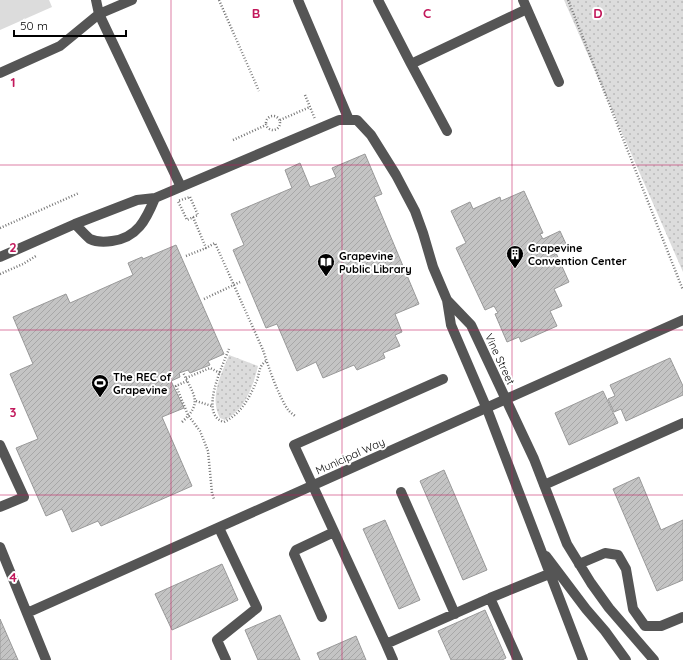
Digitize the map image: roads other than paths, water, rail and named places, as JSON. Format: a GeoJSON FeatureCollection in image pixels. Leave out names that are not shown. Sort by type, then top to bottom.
{"type":"FeatureCollection","features":[{"type":"Feature","properties":{"kind":"street"},"geometry":{"type":"LineString","coordinates":[[96,0],[99,14],[181,187]]}},
{"type":"Feature","properties":{"kind":"street"},"geometry":{"type":"LineString","coordinates":[[0,73],[60,46],[99,14],[132,0]]}},
{"type":"Feature","properties":{"kind":"street"},"geometry":{"type":"LineString","coordinates":[[298,0],[349,120]]}},
{"type":"Feature","properties":{"kind":"street"},"geometry":{"type":"LineString","coordinates":[[378,0],[447,131]]}},
{"type":"Feature","properties":{"kind":"street"},"geometry":{"type":"LineString","coordinates":[[411,64],[525,4],[559,82]]}},
{"type":"Feature","properties":{"kind":"street"},"geometry":{"type":"LineString","coordinates":[[0,257],[75,224],[137,200],[154,198],[339,120],[356,120],[371,135],[396,175],[415,211],[447,300],[451,325],[487,409],[538,546],[583,660]]}},
{"type":"Feature","properties":{"kind":"street"},"geometry":{"type":"LineString","coordinates":[[75,224],[90,238],[107,242],[121,240],[134,234],[147,216],[154,198]]}},
{"type":"Feature","properties":{"kind":"street","name":"Vine Street"},"geometry":{"type":"LineString","coordinates":[[447,300],[471,325],[534,460],[567,544],[609,608],[654,660]]}},
{"type":"Feature","properties":{"kind":"street","name":"Municipal Way"},"geometry":{"type":"LineString","coordinates":[[27,613],[487,409],[683,320]]}},
{"type":"Feature","properties":{"kind":"street"},"geometry":{"type":"LineString","coordinates":[[393,660],[294,445],[443,379]]}},
{"type":"Feature","properties":{"kind":"street"},"geometry":{"type":"LineString","coordinates":[[544,485],[683,423]]}},
{"type":"Feature","properties":{"kind":"street"},"geometry":{"type":"LineString","coordinates":[[0,445],[24,497],[0,507]]}},
{"type":"Feature","properties":{"kind":"street"},"geometry":{"type":"LineString","coordinates":[[401,492],[455,614]]}},
{"type":"Feature","properties":{"kind":"street"},"geometry":{"type":"LineString","coordinates":[[219,528],[257,608],[216,640],[226,660]]}},
{"type":"Feature","properties":{"kind":"street"},"geometry":{"type":"LineString","coordinates":[[322,617],[294,554],[296,550],[334,532]]}},
{"type":"Feature","properties":{"kind":"street"},"geometry":{"type":"LineString","coordinates":[[538,546],[626,660]]}},
{"type":"Feature","properties":{"kind":"street"},"geometry":{"type":"LineString","coordinates":[[0,549],[46,660]]}},
{"type":"Feature","properties":{"kind":"street"},"geometry":{"type":"LineString","coordinates":[[579,564],[605,553],[618,555],[626,569],[633,610],[645,626],[661,626],[683,617]]}},
{"type":"Feature","properties":{"kind":"street"},"geometry":{"type":"LineString","coordinates":[[386,644],[490,598],[549,574]]}},
{"type":"Feature","properties":{"kind":"street"},"geometry":{"type":"LineString","coordinates":[[490,598],[518,660]]}},
{"type":"Feature","properties":{"kind":"place","name":"Grapevine Convention Center"},"geometry":{"type":"Point","coordinates":[515,269]}},
{"type":"Feature","properties":{"kind":"place","name":"Grapevine Public Library"},"geometry":{"type":"Point","coordinates":[326,277]}},
{"type":"Feature","properties":{"kind":"place","name":"The REC of Grapevine"},"geometry":{"type":"Point","coordinates":[100,398]}}]}
